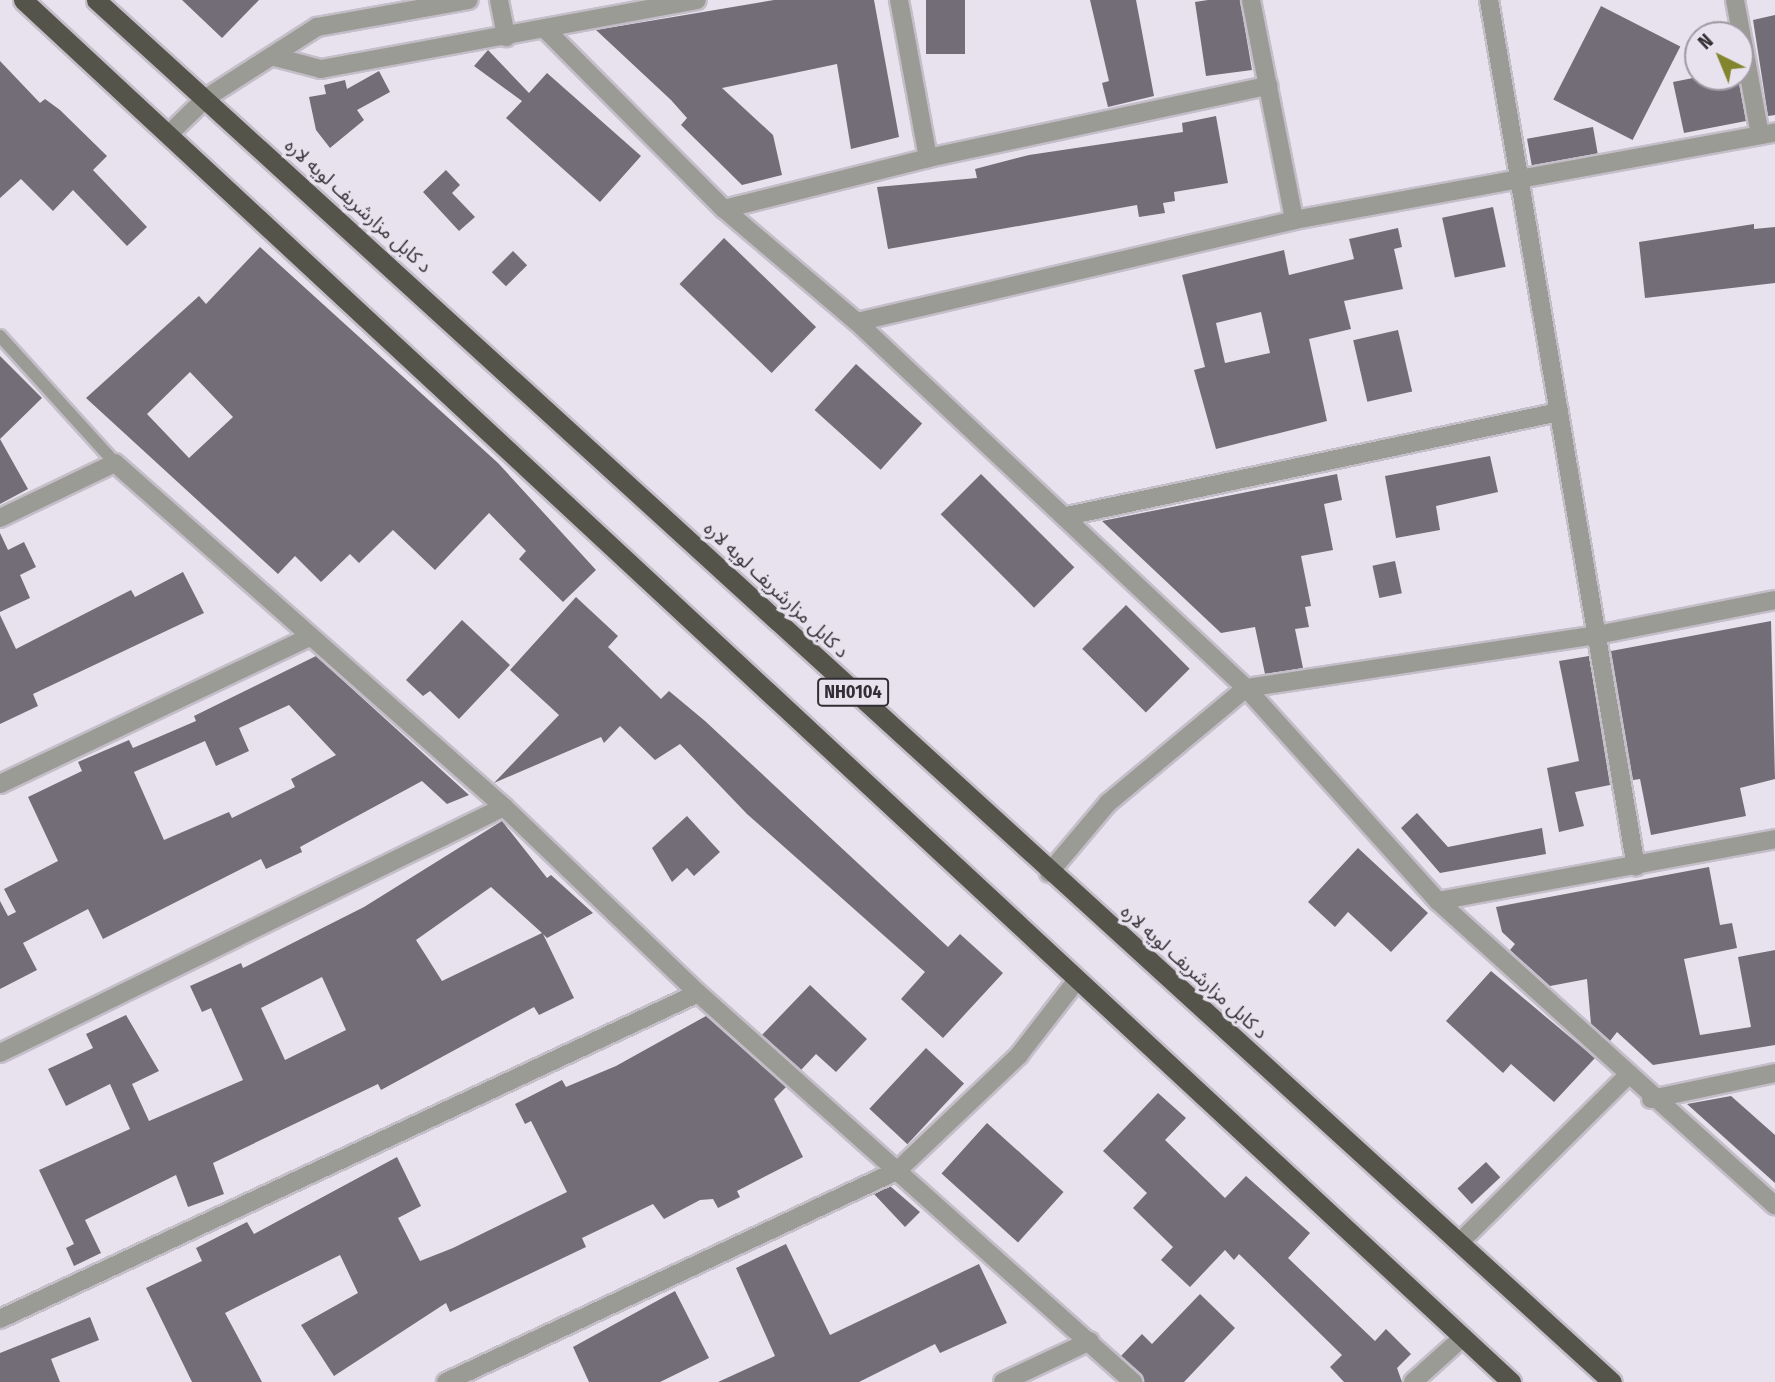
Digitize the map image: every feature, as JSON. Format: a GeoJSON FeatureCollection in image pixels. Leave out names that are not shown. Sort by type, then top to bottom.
{"type":"FeatureCollection","features":[{"type":"Feature","properties":{"kind":"highway","name":"NH0104"},"geometry":{"type":"LineString","coordinates":[[23,0],[1511,1382]]}},
{"type":"Feature","properties":{"kind":"highway","name":"د کابل مزارشریف لویه لاره"},"geometry":{"type":"LineString","coordinates":[[96,0],[1049,873],[1462,1240],[1612,1382]]}},
{"type":"Feature","properties":{"kind":"street"},"geometry":{"type":"LineString","coordinates":[[169,134],[206,99],[275,57],[317,27],[469,0]]}},
{"type":"Feature","properties":{"kind":"street"},"geometry":{"type":"LineString","coordinates":[[499,0],[506,37]]}},
{"type":"Feature","properties":{"kind":"street"},"geometry":{"type":"LineString","coordinates":[[275,57],[321,69],[546,30],[697,0]]}},
{"type":"Feature","properties":{"kind":"street"},"geometry":{"type":"LineString","coordinates":[[899,0],[928,158]]}},
{"type":"Feature","properties":{"kind":"street"},"geometry":{"type":"LineString","coordinates":[[1251,0],[1294,220]]}},
{"type":"Feature","properties":{"kind":"street"},"geometry":{"type":"LineString","coordinates":[[1489,0],[1636,867]]}},
{"type":"Feature","properties":{"kind":"street"},"geometry":{"type":"LineString","coordinates":[[856,322],[1294,220],[1768,134],[1735,0]]}},
{"type":"Feature","properties":{"kind":"street"},"geometry":{"type":"LineString","coordinates":[[546,30],[724,209],[856,322],[1067,516],[1246,688],[1438,901],[1651,1099],[1775,1205]]}},
{"type":"Feature","properties":{"kind":"street"},"geometry":{"type":"LineString","coordinates":[[724,209],[928,158],[1268,86]]}},
{"type":"Feature","properties":{"kind":"street"},"geometry":{"type":"LineString","coordinates":[[1067,516],[1559,412]]}},
{"type":"Feature","properties":{"kind":"street"},"geometry":{"type":"LineString","coordinates":[[0,518],[115,463],[307,638],[504,807],[698,993],[1133,1382]]}},
{"type":"Feature","properties":{"kind":"street"},"geometry":{"type":"LineString","coordinates":[[1049,873],[1108,803],[1246,688],[1597,635],[1775,600]]}},
{"type":"Feature","properties":{"kind":"street"},"geometry":{"type":"LineString","coordinates":[[0,784],[307,638]]}},
{"type":"Feature","properties":{"kind":"street"},"geometry":{"type":"LineString","coordinates":[[0,1053],[504,807]]}},
{"type":"Feature","properties":{"kind":"street"},"geometry":{"type":"LineString","coordinates":[[1438,901],[1636,867],[1775,839]]}},
{"type":"Feature","properties":{"kind":"street"},"geometry":{"type":"LineString","coordinates":[[446,1382],[898,1170],[1019,1055],[1077,980]]}},
{"type":"Feature","properties":{"kind":"street"},"geometry":{"type":"LineString","coordinates":[[0,1319],[698,993]]}},
{"type":"Feature","properties":{"kind":"street"},"geometry":{"type":"LineString","coordinates":[[1651,1099],[1775,1073]]}},
{"type":"Feature","properties":{"kind":"street"},"geometry":{"type":"LineString","coordinates":[[1462,1240],[1627,1076]]}},
{"type":"Feature","properties":{"kind":"street"},"geometry":{"type":"LineString","coordinates":[[1413,1382],[1462,1338]]}},
{"type":"Feature","properties":{"kind":"street"},"geometry":{"type":"LineString","coordinates":[[1003,1382],[1090,1341]]}},
{"type":"Feature","properties":{"kind":"lane"},"geometry":{"type":"LineString","coordinates":[[0,336],[115,463]]}},
{"type":"Feature","properties":{"kind":"building"},"geometry":{"type":"Polygon","coordinates":[[[182,0],[259,0],[222,38],[182,0]]]}},
{"type":"Feature","properties":{"kind":"building"},"geometry":{"type":"Polygon","coordinates":[[[774,0],[874,0],[899,137],[851,149],[837,64],[722,88],[773,135],[782,175],[742,185],[681,125],[687,118],[671,100],[596,30],[774,0]]]}},
{"type":"Feature","properties":{"kind":"building"},"geometry":{"type":"Polygon","coordinates":[[[926,0],[965,0],[965,54],[926,54],[926,0]]]}},
{"type":"Feature","properties":{"kind":"building"},"geometry":{"type":"Polygon","coordinates":[[[1090,0],[1136,0],[1154,96],[1108,107],[1102,83],[1109,81],[1090,0]]]}},
{"type":"Feature","properties":{"kind":"building"},"geometry":{"type":"Polygon","coordinates":[[[1240,0],[1252,70],[1206,76],[1195,2],[1240,0]]]}},
{"type":"Feature","properties":{"kind":"building"},"geometry":{"type":"Polygon","coordinates":[[[1601,6],[1680,46],[1633,140],[1553,100],[1601,6]]]}},
{"type":"Feature","properties":{"kind":"building"},"geometry":{"type":"Polygon","coordinates":[[[1775,15],[1775,115],[1768,116],[1753,20],[1775,15]]]}},
{"type":"Feature","properties":{"kind":"building"},"geometry":{"type":"Polygon","coordinates":[[[488,50],[529,93],[547,73],[641,156],[600,202],[506,118],[522,101],[474,66],[488,50]]]}},
{"type":"Feature","properties":{"kind":"building"},"geometry":{"type":"Polygon","coordinates":[[[0,61],[40,103],[45,99],[60,110],[107,156],[93,170],[147,227],[127,246],[73,190],[53,211],[21,179],[0,198],[0,61]]]}},
{"type":"Feature","properties":{"kind":"building"},"geometry":{"type":"Polygon","coordinates":[[[379,71],[390,92],[357,110],[364,120],[330,148],[316,130],[309,97],[326,94],[324,85],[345,80],[347,89],[379,71]]]}},
{"type":"Feature","properties":{"kind":"building"},"geometry":{"type":"Polygon","coordinates":[[[1684,80],[1684,91],[1741,91],[1746,121],[1684,133],[1673,82],[1684,80]]]}},
{"type":"Feature","properties":{"kind":"building"},"geometry":{"type":"Polygon","coordinates":[[[1216,116],[1228,183],[1174,192],[1175,201],[1163,203],[1165,213],[1139,217],[1137,205],[888,249],[877,187],[977,178],[975,169],[1029,155],[1183,132],[1182,123],[1216,116]]]}},
{"type":"Feature","properties":{"kind":"building"},"geometry":{"type":"Polygon","coordinates":[[[1593,127],[1598,154],[1532,165],[1527,139],[1593,127]]]}},
{"type":"Feature","properties":{"kind":"building"},"geometry":{"type":"Polygon","coordinates":[[[446,170],[460,185],[452,193],[475,217],[459,231],[423,192],[446,170]]]}},
{"type":"Feature","properties":{"kind":"building"},"geometry":{"type":"Polygon","coordinates":[[[1493,207],[1506,267],[1455,277],[1442,218],[1493,207]]]}},
{"type":"Feature","properties":{"kind":"building"},"geometry":{"type":"Polygon","coordinates":[[[1754,224],[1754,229],[1775,227],[1775,283],[1645,298],[1639,242],[1754,224]]]}},
{"type":"Feature","properties":{"kind":"building"},"geometry":{"type":"Polygon","coordinates":[[[1398,228],[1402,247],[1394,249],[1403,289],[1344,301],[1351,329],[1309,339],[1327,421],[1216,449],[1194,370],[1205,367],[1182,275],[1284,250],[1289,275],[1354,259],[1349,239],[1398,228]],[[1261,312],[1216,323],[1225,363],[1270,353],[1261,312]]]}},
{"type":"Feature","properties":{"kind":"building"},"geometry":{"type":"Polygon","coordinates":[[[724,238],[816,327],[772,373],[680,284],[724,238]]]}},
{"type":"Feature","properties":{"kind":"building"},"geometry":{"type":"Polygon","coordinates":[[[260,247],[498,463],[596,570],[563,602],[519,559],[526,551],[489,513],[435,570],[393,530],[359,563],[350,554],[321,582],[295,556],[278,574],[86,398],[199,296],[206,304],[260,247]],[[190,372],[147,414],[189,458],[233,417],[190,372]]]}},
{"type":"Feature","properties":{"kind":"building"},"geometry":{"type":"Polygon","coordinates":[[[513,251],[527,265],[506,286],[492,272],[513,251]]]}},
{"type":"Feature","properties":{"kind":"building"},"geometry":{"type":"Polygon","coordinates":[[[1398,330],[1412,391],[1367,402],[1353,340],[1398,330]]]}},
{"type":"Feature","properties":{"kind":"building"},"geometry":{"type":"Polygon","coordinates":[[[0,356],[42,398],[0,439],[0,356]]]}},
{"type":"Feature","properties":{"kind":"building"},"geometry":{"type":"Polygon","coordinates":[[[856,364],[922,424],[881,470],[815,410],[856,364]]]}},
{"type":"Feature","properties":{"kind":"building"},"geometry":{"type":"Polygon","coordinates":[[[0,439],[28,489],[0,504],[0,439]]]}},
{"type":"Feature","properties":{"kind":"building"},"geometry":{"type":"Polygon","coordinates":[[[1490,456],[1498,492],[1436,506],[1440,530],[1396,538],[1385,476],[1490,456]]]}},
{"type":"Feature","properties":{"kind":"building"},"geometry":{"type":"Polygon","coordinates":[[[981,474],[1074,567],[1034,608],[941,514],[981,474]]]}},
{"type":"Feature","properties":{"kind":"building"},"geometry":{"type":"Polygon","coordinates":[[[1337,474],[1342,500],[1324,504],[1333,550],[1301,556],[1311,606],[1305,607],[1309,627],[1295,629],[1303,668],[1265,674],[1255,627],[1221,633],[1102,521],[1337,474]]]}},
{"type":"Feature","properties":{"kind":"building"},"geometry":{"type":"Polygon","coordinates":[[[0,533],[8,550],[24,542],[36,567],[20,575],[30,598],[0,612],[0,533]]]}},
{"type":"Feature","properties":{"kind":"building"},"geometry":{"type":"Polygon","coordinates":[[[1395,561],[1402,593],[1379,598],[1373,566],[1395,561]]]}},
{"type":"Feature","properties":{"kind":"building"},"geometry":{"type":"Polygon","coordinates":[[[183,572],[204,613],[33,694],[38,706],[0,724],[0,615],[16,649],[131,590],[135,597],[183,572]]]}},
{"type":"Feature","properties":{"kind":"building"},"geometry":{"type":"Polygon","coordinates":[[[576,597],[618,636],[608,647],[661,699],[669,691],[705,721],[948,947],[960,934],[1003,973],[943,1038],[901,999],[925,972],[747,814],[680,744],[655,760],[620,726],[604,743],[601,737],[494,783],[559,715],[510,670],[576,597]]]}},
{"type":"Feature","properties":{"kind":"building"},"geometry":{"type":"Polygon","coordinates":[[[1126,605],[1190,669],[1146,712],[1082,649],[1126,605]]]}},
{"type":"Feature","properties":{"kind":"building"},"geometry":{"type":"Polygon","coordinates":[[[462,620],[510,665],[459,719],[430,691],[423,696],[406,680],[462,620]]]}},
{"type":"Feature","properties":{"kind":"building"},"geometry":{"type":"Polygon","coordinates":[[[1771,621],[1775,779],[1740,788],[1746,816],[1651,835],[1640,779],[1633,780],[1611,651],[1771,621]]]}},
{"type":"Feature","properties":{"kind":"building"},"geometry":{"type":"Polygon","coordinates":[[[316,656],[469,795],[447,804],[422,781],[300,847],[302,852],[266,869],[261,859],[103,939],[88,909],[23,943],[37,970],[0,989],[0,901],[8,916],[16,912],[4,889],[58,861],[28,797],[82,771],[78,762],[129,740],[133,748],[196,721],[194,716],[316,656]],[[289,705],[239,728],[249,751],[216,766],[205,741],[134,772],[164,840],[229,812],[232,818],[295,787],[291,779],[336,755],[289,705]]]}},
{"type":"Feature","properties":{"kind":"building"},"geometry":{"type":"Polygon","coordinates":[[[1589,656],[1610,785],[1575,792],[1584,826],[1559,832],[1547,768],[1579,761],[1559,661],[1589,656]]]}},
{"type":"Feature","properties":{"kind":"building"},"geometry":{"type":"Polygon","coordinates":[[[1417,813],[1448,847],[1542,828],[1546,854],[1440,873],[1401,828],[1417,813]]]}},
{"type":"Feature","properties":{"kind":"building"},"geometry":{"type":"Polygon","coordinates":[[[687,816],[720,852],[694,876],[687,868],[672,882],[652,848],[687,816]]]}},
{"type":"Feature","properties":{"kind":"building"},"geometry":{"type":"Polygon","coordinates":[[[502,821],[547,878],[551,875],[593,913],[547,938],[543,934],[574,998],[539,1015],[534,1007],[381,1090],[378,1084],[213,1163],[224,1194],[188,1207],[176,1175],[85,1220],[101,1253],[74,1266],[66,1248],[74,1244],[39,1170],[130,1129],[110,1084],[66,1106],[48,1069],[93,1048],[86,1034],[126,1015],[159,1071],[132,1084],[149,1121],[243,1080],[211,1008],[202,1012],[190,986],[241,963],[243,968],[364,907],[502,821]],[[491,887],[416,940],[442,981],[542,933],[491,887]],[[322,977],[261,1008],[285,1060],[346,1030],[322,977]]]}},
{"type":"Feature","properties":{"kind":"building"},"geometry":{"type":"Polygon","coordinates":[[[1358,848],[1428,913],[1391,952],[1348,912],[1335,927],[1308,902],[1358,848]]]}},
{"type":"Feature","properties":{"kind":"building"},"geometry":{"type":"Polygon","coordinates":[[[1709,867],[1720,925],[1732,923],[1737,948],[1684,959],[1700,1035],[1751,1027],[1738,957],[1775,950],[1775,1045],[1653,1065],[1617,1032],[1610,1041],[1591,1024],[1587,979],[1550,986],[1510,950],[1515,944],[1502,932],[1496,907],[1709,867]]]}},
{"type":"Feature","properties":{"kind":"building"},"geometry":{"type":"Polygon","coordinates":[[[1491,971],[1595,1058],[1554,1102],[1511,1064],[1503,1073],[1446,1021],[1491,971]]]}},
{"type":"Feature","properties":{"kind":"building"},"geometry":{"type":"Polygon","coordinates":[[[810,985],[867,1039],[836,1072],[816,1054],[801,1070],[762,1035],[810,985]]]}},
{"type":"Feature","properties":{"kind":"building"},"geometry":{"type":"Polygon","coordinates":[[[706,1016],[786,1087],[774,1099],[803,1157],[737,1191],[740,1197],[718,1208],[713,1199],[700,1200],[664,1219],[653,1204],[582,1238],[586,1247],[450,1312],[446,1303],[334,1376],[301,1325],[358,1293],[340,1255],[225,1313],[262,1382],[192,1382],[146,1288],[202,1261],[196,1248],[247,1222],[254,1234],[397,1157],[421,1206],[398,1218],[420,1261],[453,1248],[567,1192],[531,1121],[525,1124],[515,1104],[562,1080],[566,1087],[616,1066],[706,1016]]]}},
{"type":"Feature","properties":{"kind":"building"},"geometry":{"type":"Polygon","coordinates":[[[926,1048],[964,1083],[907,1144],[869,1109],[926,1048]]]}},
{"type":"Feature","properties":{"kind":"building"},"geometry":{"type":"Polygon","coordinates":[[[1158,1093],[1186,1118],[1165,1140],[1225,1198],[1246,1176],[1310,1233],[1288,1258],[1375,1341],[1386,1329],[1411,1354],[1397,1368],[1402,1382],[1344,1382],[1330,1367],[1342,1355],[1239,1254],[1234,1260],[1225,1250],[1190,1287],[1161,1260],[1173,1247],[1133,1208],[1147,1193],[1103,1151],[1158,1093]]]}},
{"type":"Feature","properties":{"kind":"building"},"geometry":{"type":"Polygon","coordinates":[[[1731,1096],[1775,1135],[1775,1183],[1687,1104],[1731,1096]]]}},
{"type":"Feature","properties":{"kind":"building"},"geometry":{"type":"Polygon","coordinates":[[[987,1123],[1064,1192],[1018,1242],[941,1174],[987,1123]]]}},
{"type":"Feature","properties":{"kind":"building"},"geometry":{"type":"Polygon","coordinates":[[[1486,1162],[1500,1177],[1472,1204],[1457,1189],[1486,1162]]]}},
{"type":"Feature","properties":{"kind":"building"},"geometry":{"type":"Polygon","coordinates":[[[890,1186],[920,1212],[905,1227],[874,1194],[890,1186]]]}},
{"type":"Feature","properties":{"kind":"building"},"geometry":{"type":"Polygon","coordinates":[[[786,1244],[830,1335],[979,1264],[1007,1323],[940,1353],[935,1344],[859,1382],[718,1382],[775,1356],[736,1268],[786,1244]]]}},
{"type":"Feature","properties":{"kind":"building"},"geometry":{"type":"Polygon","coordinates":[[[675,1291],[709,1358],[660,1382],[589,1382],[573,1347],[675,1291]]]}},
{"type":"Feature","properties":{"kind":"building"},"geometry":{"type":"Polygon","coordinates":[[[1200,1294],[1235,1328],[1184,1382],[1144,1382],[1121,1356],[1142,1334],[1152,1344],[1200,1294]]]}},
{"type":"Feature","properties":{"kind":"building"},"geometry":{"type":"Polygon","coordinates":[[[90,1317],[99,1340],[51,1359],[60,1382],[0,1382],[0,1353],[90,1317]]]}}]}
